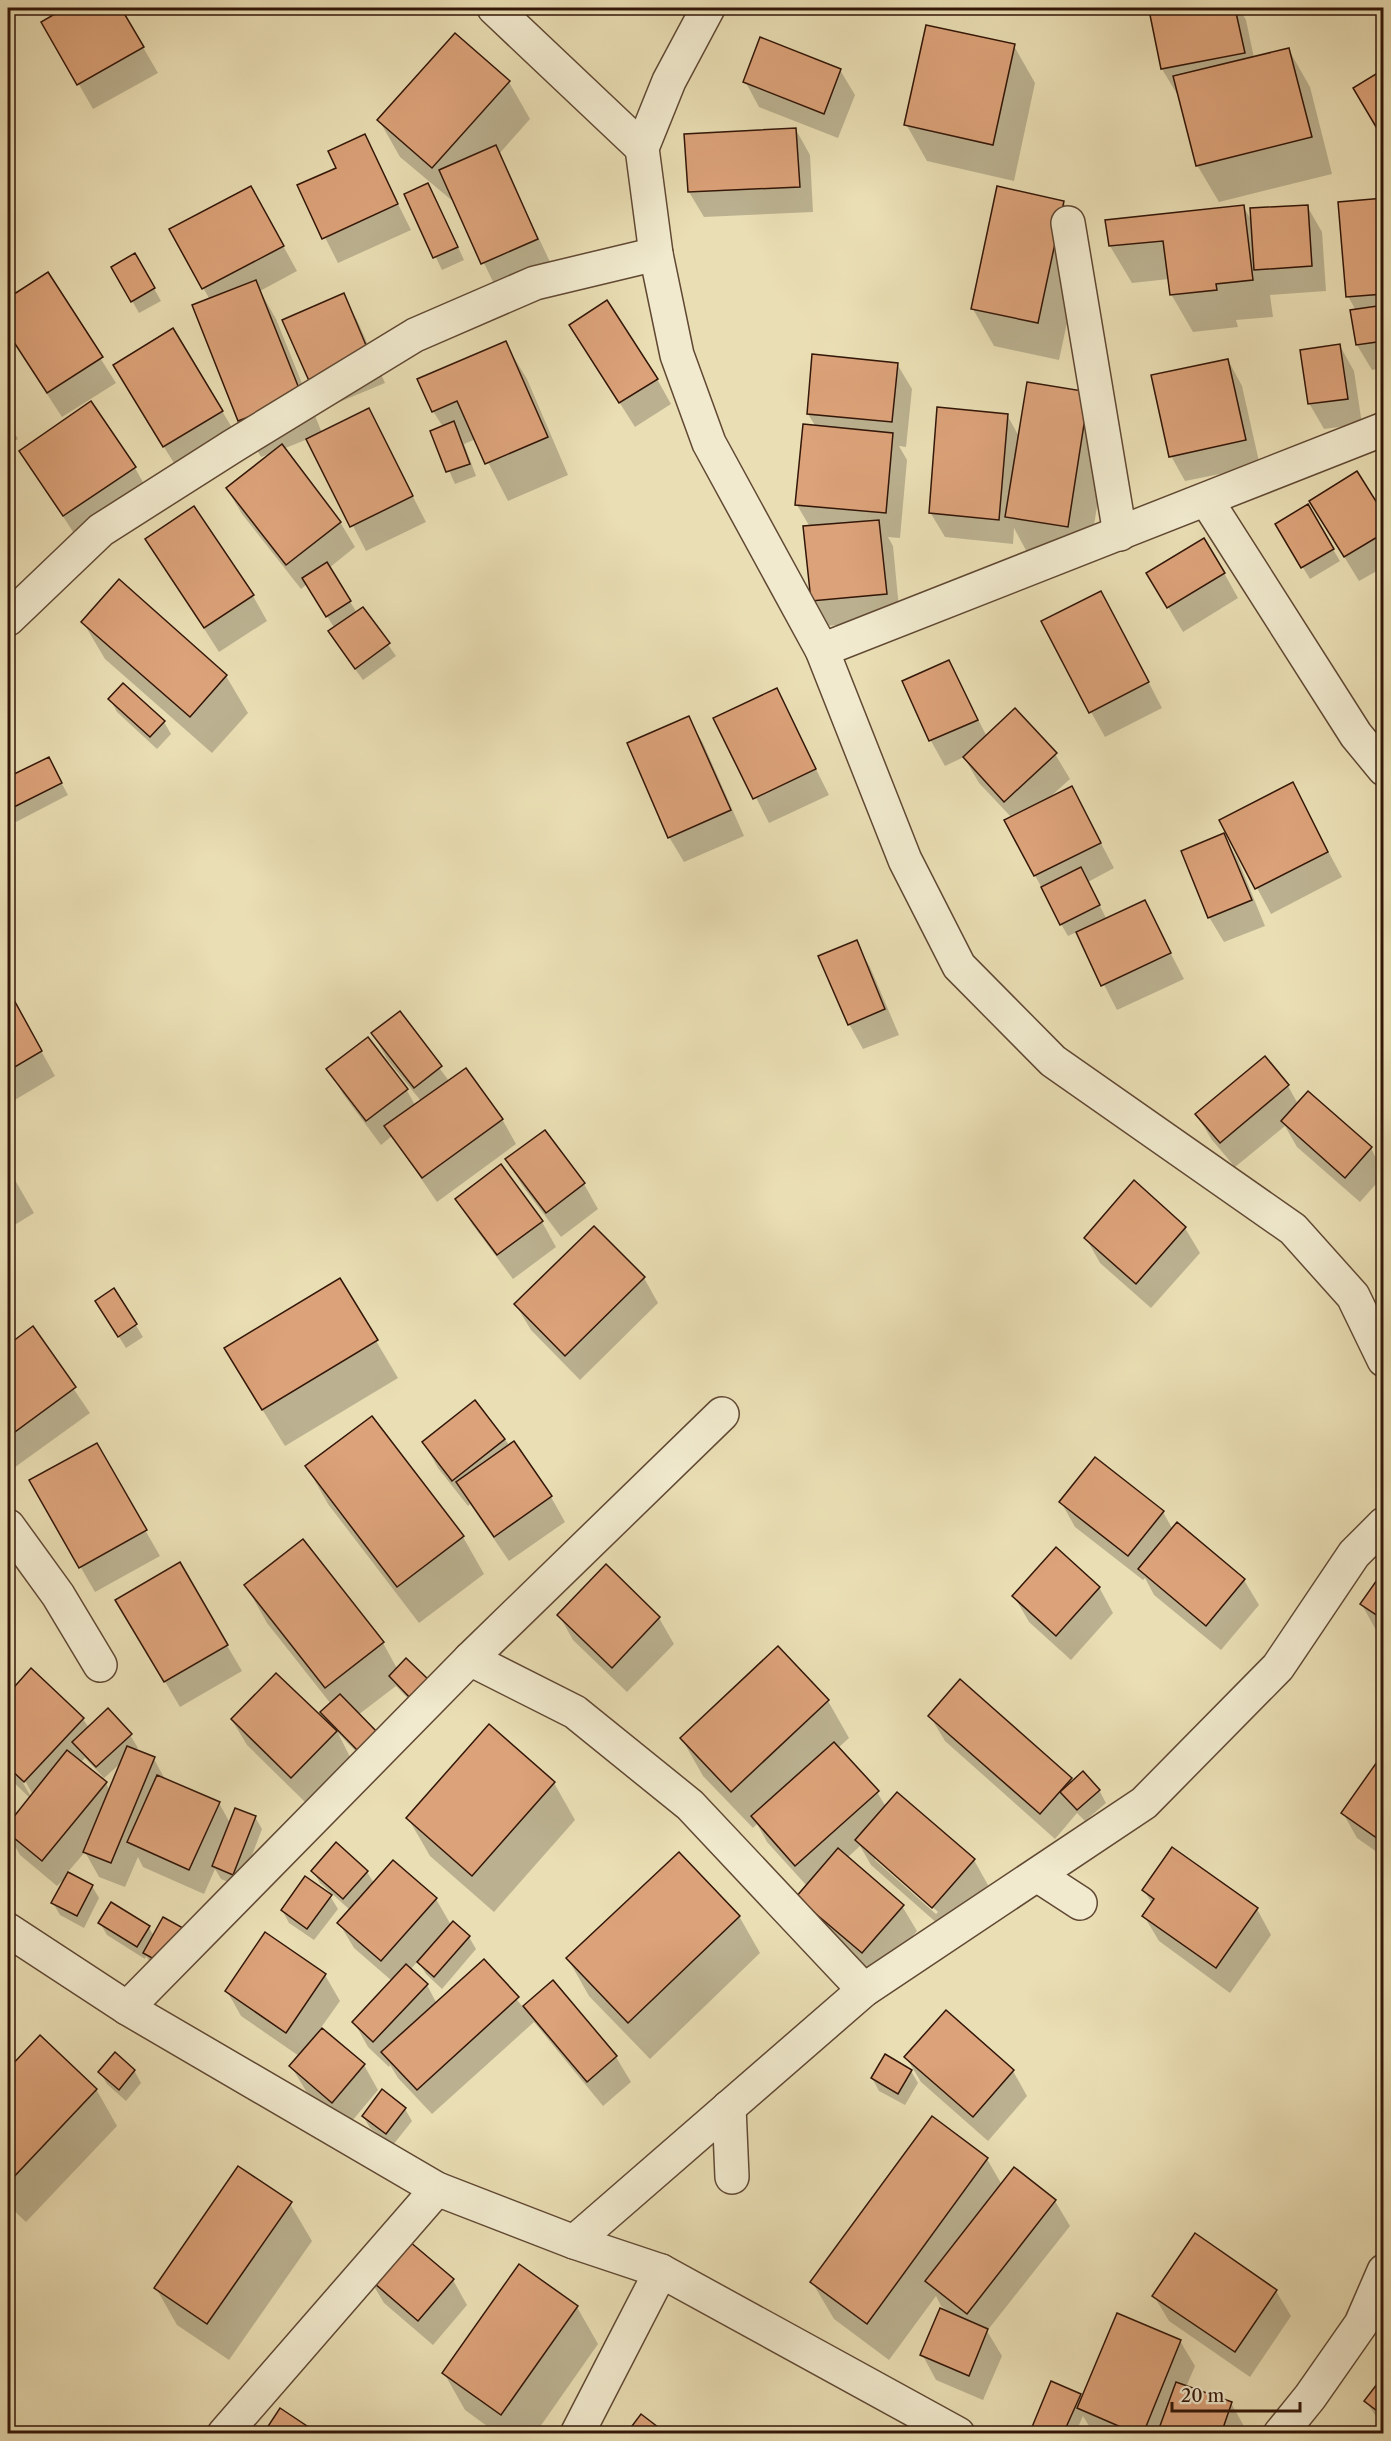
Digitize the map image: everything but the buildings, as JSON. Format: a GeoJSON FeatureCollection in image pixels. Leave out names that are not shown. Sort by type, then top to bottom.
{"type":"FeatureCollection","features":[{"type":"Feature","properties":{"kind":"street"},"geometry":{"type":"LineString","coordinates":[[494,8],[642,148]]}},
{"type":"Feature","properties":{"kind":"street"},"geometry":{"type":"LineString","coordinates":[[708,8],[669,81],[642,148],[656,254],[677,355],[709,443],[822,650],[905,860],[959,966],[1053,1061],[1293,1228],[1353,1296],[1383,1360]]}},
{"type":"Feature","properties":{"kind":"street"},"geometry":{"type":"LineString","coordinates":[[1068,223],[1120,534]]}},
{"type":"Feature","properties":{"kind":"street"},"geometry":{"type":"LineString","coordinates":[[8,619],[101,531],[233,446],[415,335],[535,283],[656,254]]}},
{"type":"Feature","properties":{"kind":"street"},"geometry":{"type":"LineString","coordinates":[[822,650],[1207,501],[1383,429]]}},
{"type":"Feature","properties":{"kind":"street"},"geometry":{"type":"LineString","coordinates":[[1207,501],[1356,735],[1383,769]]}},
{"type":"Feature","properties":{"kind":"street"},"geometry":{"type":"LineString","coordinates":[[127,2008],[470,1659],[722,1414]]}},
{"type":"Feature","properties":{"kind":"street"},"geometry":{"type":"LineString","coordinates":[[574,2242],[864,1990],[1144,1803],[1278,1667],[1354,1554],[1383,1524]]}},
{"type":"Feature","properties":{"kind":"street"},"geometry":{"type":"LineString","coordinates":[[8,1526],[58,1595],[100,1665]]}},
{"type":"Feature","properties":{"kind":"street"},"geometry":{"type":"LineString","coordinates":[[470,1659],[575,1712],[690,1805],[864,1990]]}},
{"type":"Feature","properties":{"kind":"street"},"geometry":{"type":"LineString","coordinates":[[1037,1875],[1080,1903]]}},
{"type":"Feature","properties":{"kind":"street"},"geometry":{"type":"LineString","coordinates":[[8,1930],[127,2008],[437,2189],[574,2242],[661,2271],[958,2433]]}},
{"type":"Feature","properties":{"kind":"street"},"geometry":{"type":"LineString","coordinates":[[729,2107],[732,2177]]}},
{"type":"Feature","properties":{"kind":"street"},"geometry":{"type":"LineString","coordinates":[[224,2433],[437,2189]]}},
{"type":"Feature","properties":{"kind":"street"},"geometry":{"type":"LineString","coordinates":[[577,2433],[661,2271]]}},
{"type":"Feature","properties":{"kind":"street"},"geometry":{"type":"LineString","coordinates":[[1280,2433],[1310,2397],[1361,2324],[1383,2271]]}}]}
